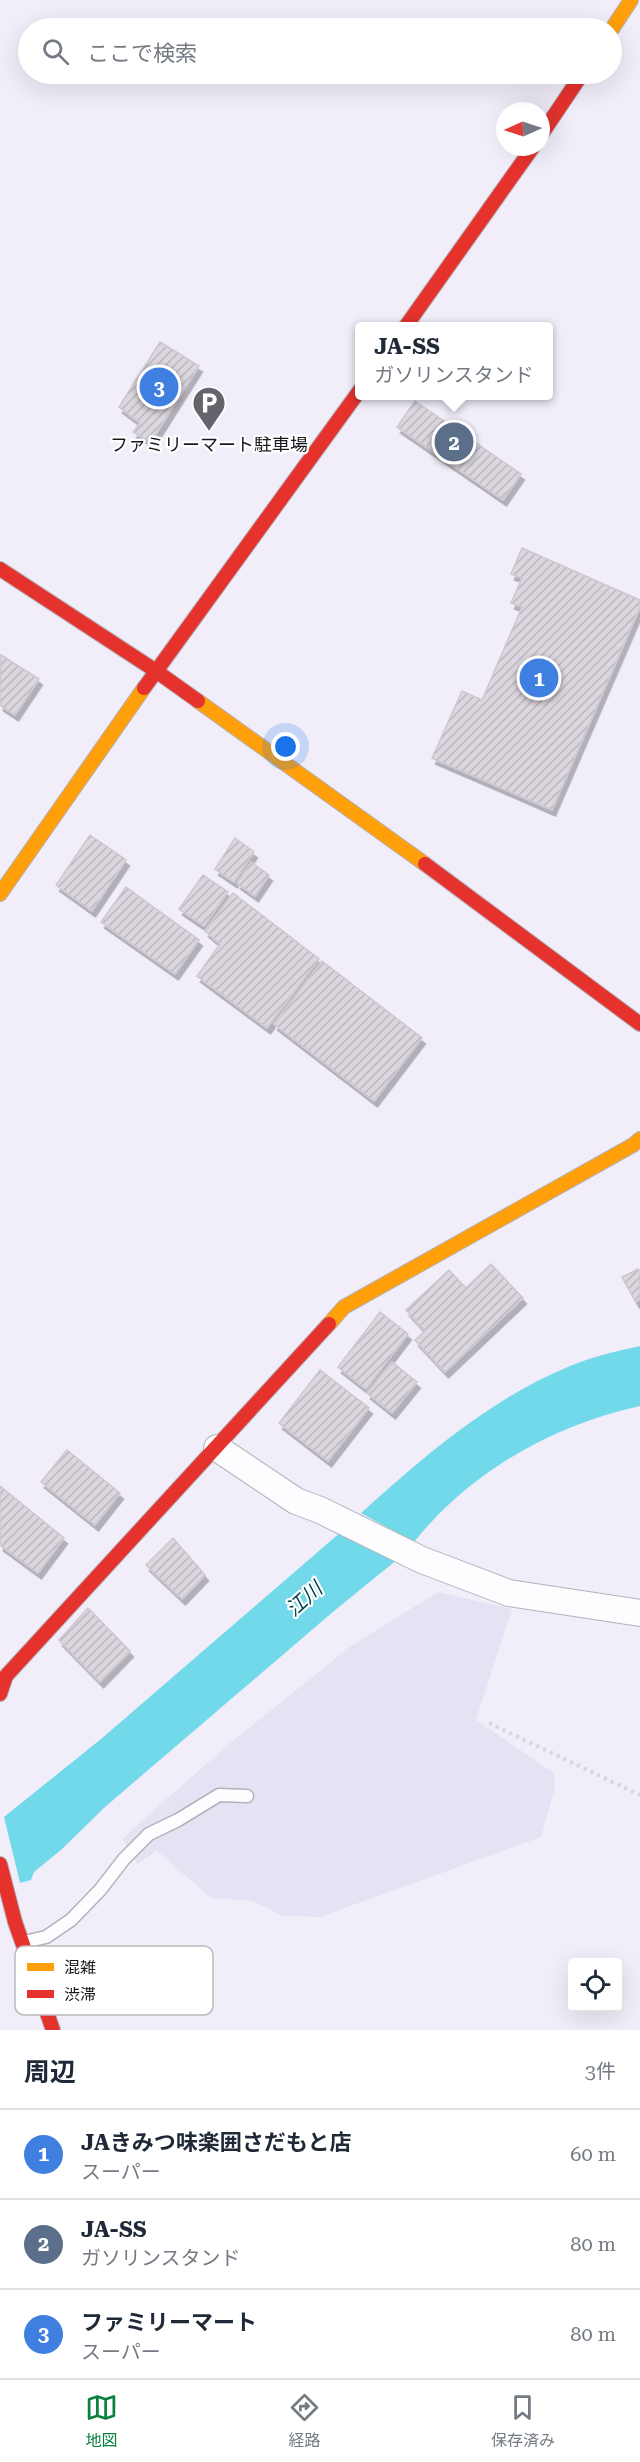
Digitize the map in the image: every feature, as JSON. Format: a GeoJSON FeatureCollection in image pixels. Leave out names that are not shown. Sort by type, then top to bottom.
{"type":"FeatureCollection","features":[{"type":"Feature","properties":{"kind":"street"},"geometry":{"type":"LineString","coordinates":[[619,18],[631,0]]}},
{"type":"Feature","properties":{"kind":"street"},"geometry":{"type":"LineString","coordinates":[[550,122],[575,84]]}},
{"type":"Feature","properties":{"kind":"street"},"geometry":{"type":"LineString","coordinates":[[410,322],[527,156]]}},
{"type":"Feature","properties":{"kind":"street"},"geometry":{"type":"LineString","coordinates":[[0,894],[156,671],[355,397]]}},
{"type":"Feature","properties":{"kind":"street"},"geometry":{"type":"LineString","coordinates":[[0,569],[156,671],[488,910],[640,1024]]}},
{"type":"Feature","properties":{"kind":"street"},"geometry":{"type":"LineString","coordinates":[[0,1694],[6,1676],[344,1307],[640,1139]]}},
{"type":"Feature","properties":{"kind":"street"},"geometry":{"type":"LineString","coordinates":[[217,1448],[296,1501],[320,1510],[422,1560],[509,1593],[640,1613]]}},
{"type":"Feature","properties":{"kind":"street"},"geometry":{"type":"LineString","coordinates":[[0,1864],[23,1946]]}},
{"type":"Feature","properties":{"kind":"street"},"geometry":{"type":"LineString","coordinates":[[48,2015],[53,2030]]}},
{"type":"Feature","properties":{"kind":"lane"},"geometry":{"type":"LineString","coordinates":[[22,1942],[46,1937],[71,1920],[124,1858],[149,1834],[178,1820],[219,1795],[247,1796]]}},
{"type":"Feature","properties":{"kind":"path"},"geometry":{"type":"LineString","coordinates":[[489,1723],[640,1795]]}},
{"type":"Feature","properties":{"kind":"shaded area"},"geometry":{"type":"Polygon","coordinates":[[[438,1592],[512,1609],[476,1720],[554,1773],[555,1788],[541,1837],[320,1917],[282,1916],[253,1901],[211,1898],[157,1851],[137,1864],[123,1839],[147,1816],[235,1739],[351,1646],[438,1592]]]}},
{"type":"Feature","properties":{"kind":"water"},"geometry":{"type":"Polygon","coordinates":[[[640,1346],[640,1406],[576,1425],[515,1455],[487,1473],[461,1494],[414,1542],[361,1513],[459,1430],[513,1395],[541,1379],[578,1363],[604,1354],[640,1346]]]}},
{"type":"Feature","properties":{"kind":"water","name":"江川"},"geometry":{"type":"Polygon","coordinates":[[[342,1531],[398,1559],[105,1807],[61,1850],[34,1872],[31,1880],[20,1883],[4,1817],[101,1739],[342,1531]]]}},
{"type":"Feature","properties":{"kind":"building"},"geometry":{"type":"Polygon","coordinates":[[[160,342],[199,366],[151,442],[133,432],[140,423],[119,407],[160,342]]]}},
{"type":"Feature","properties":{"kind":"building"},"geometry":{"type":"Polygon","coordinates":[[[415,401],[521,474],[503,500],[397,427],[415,401]]]}},
{"type":"Feature","properties":{"kind":"building"},"geometry":{"type":"Polygon","coordinates":[[[522,548],[640,600],[640,607],[552,810],[432,758],[462,691],[482,700],[522,607],[511,603],[522,578],[511,574],[522,548]]]}},
{"type":"Feature","properties":{"kind":"building"},"geometry":{"type":"Polygon","coordinates":[[[1,655],[39,679],[15,715],[0,705],[1,655]]]}},
{"type":"Feature","properties":{"kind":"building"},"geometry":{"type":"Polygon","coordinates":[[[90,835],[126,860],[92,911],[56,885],[90,835]]]}},
{"type":"Feature","properties":{"kind":"building"},"geometry":{"type":"Polygon","coordinates":[[[235,838],[254,852],[234,882],[215,869],[235,838]]]}},
{"type":"Feature","properties":{"kind":"building"},"geometry":{"type":"Polygon","coordinates":[[[251,862],[269,875],[255,896],[237,883],[251,862]]]}},
{"type":"Feature","properties":{"kind":"building"},"geometry":{"type":"Polygon","coordinates":[[[203,875],[228,892],[204,926],[179,909],[203,875]]]}},
{"type":"Feature","properties":{"kind":"building"},"geometry":{"type":"Polygon","coordinates":[[[126,887],[199,940],[175,974],[101,922],[126,887]]]}},
{"type":"Feature","properties":{"kind":"building"},"geometry":{"type":"Polygon","coordinates":[[[233,893],[319,959],[267,1028],[197,976],[220,944],[205,931],[233,893]]]}},
{"type":"Feature","properties":{"kind":"building"},"geometry":{"type":"Polygon","coordinates":[[[322,961],[422,1038],[374,1101],[274,1024],[322,961]]]}},
{"type":"Feature","properties":{"kind":"building"},"geometry":{"type":"Polygon","coordinates":[[[491,1264],[523,1298],[445,1372],[415,1340],[425,1331],[406,1310],[449,1270],[466,1288],[491,1264]]]}},
{"type":"Feature","properties":{"kind":"building"},"geometry":{"type":"Polygon","coordinates":[[[638,1269],[640,1299],[636,1302],[622,1277],[638,1269]]]}},
{"type":"Feature","properties":{"kind":"building"},"geometry":{"type":"Polygon","coordinates":[[[380,1312],[408,1334],[366,1389],[338,1367],[380,1312]]]}},
{"type":"Feature","properties":{"kind":"building"},"geometry":{"type":"Polygon","coordinates":[[[392,1362],[417,1382],[392,1413],[367,1393],[392,1362]]]}},
{"type":"Feature","properties":{"kind":"building"},"geometry":{"type":"Polygon","coordinates":[[[320,1370],[369,1408],[328,1461],[279,1423],[320,1370]]]}},
{"type":"Feature","properties":{"kind":"building"},"geometry":{"type":"Polygon","coordinates":[[[67,1450],[120,1493],[95,1525],[41,1482],[67,1450]]]}},
{"type":"Feature","properties":{"kind":"building"},"geometry":{"type":"Polygon","coordinates":[[[0,1486],[64,1538],[38,1573],[0,1545],[0,1486]]]}},
{"type":"Feature","properties":{"kind":"building"},"geometry":{"type":"Polygon","coordinates":[[[173,1538],[205,1575],[182,1599],[146,1565],[173,1538]]]}},
{"type":"Feature","properties":{"kind":"building"},"geometry":{"type":"Polygon","coordinates":[[[88,1608],[130,1651],[100,1682],[59,1640],[88,1608]]]}},
{"type":"Feature","properties":{"kind":"traffic: slow"},"geometry":{"type":"LineString","coordinates":[[619,18],[631,0]]}},
{"type":"Feature","properties":{"kind":"traffic: slow"},"geometry":{"type":"LineString","coordinates":[[0,894],[144,688]]}},
{"type":"Feature","properties":{"kind":"traffic: slow"},"geometry":{"type":"LineString","coordinates":[[198,701],[425,864]]}},
{"type":"Feature","properties":{"kind":"traffic: slow"},"geometry":{"type":"LineString","coordinates":[[329,1324],[344,1307],[640,1139]]}},
{"type":"Feature","properties":{"kind":"traffic: jam"},"geometry":{"type":"LineString","coordinates":[[550,122],[575,84]]}},
{"type":"Feature","properties":{"kind":"traffic: jam"},"geometry":{"type":"LineString","coordinates":[[409,322],[527,156]]}},
{"type":"Feature","properties":{"kind":"traffic: jam"},"geometry":{"type":"LineString","coordinates":[[144,688],[355,397]]}},
{"type":"Feature","properties":{"kind":"traffic: jam"},"geometry":{"type":"LineString","coordinates":[[0,569],[198,701]]}},
{"type":"Feature","properties":{"kind":"traffic: jam"},"geometry":{"type":"LineString","coordinates":[[425,864],[640,1024]]}},
{"type":"Feature","properties":{"kind":"traffic: jam"},"geometry":{"type":"LineString","coordinates":[[0,1694],[6,1676],[329,1324]]}},
{"type":"Feature","properties":{"kind":"traffic: jam"},"geometry":{"type":"LineString","coordinates":[[0,1864],[23,1946]]}},
{"type":"Feature","properties":{"kind":"traffic: jam"},"geometry":{"type":"LineString","coordinates":[[48,2015],[53,2030]]}},
{"type":"Feature","properties":{"kind":"place","name":"ファミリーマート"},"geometry":{"type":"Point","coordinates":[159,387]}},
{"type":"Feature","properties":{"kind":"place","name":"ファミリーマート駐車場"},"geometry":{"type":"Point","coordinates":[209,432]}},
{"type":"Feature","properties":{"kind":"place","name":"JA-SS"},"geometry":{"type":"Point","coordinates":[454,442]}},
{"type":"Feature","properties":{"kind":"place","name":"JAきみつ味楽囲さだもと店"},"geometry":{"type":"Point","coordinates":[539,678]}}]}
